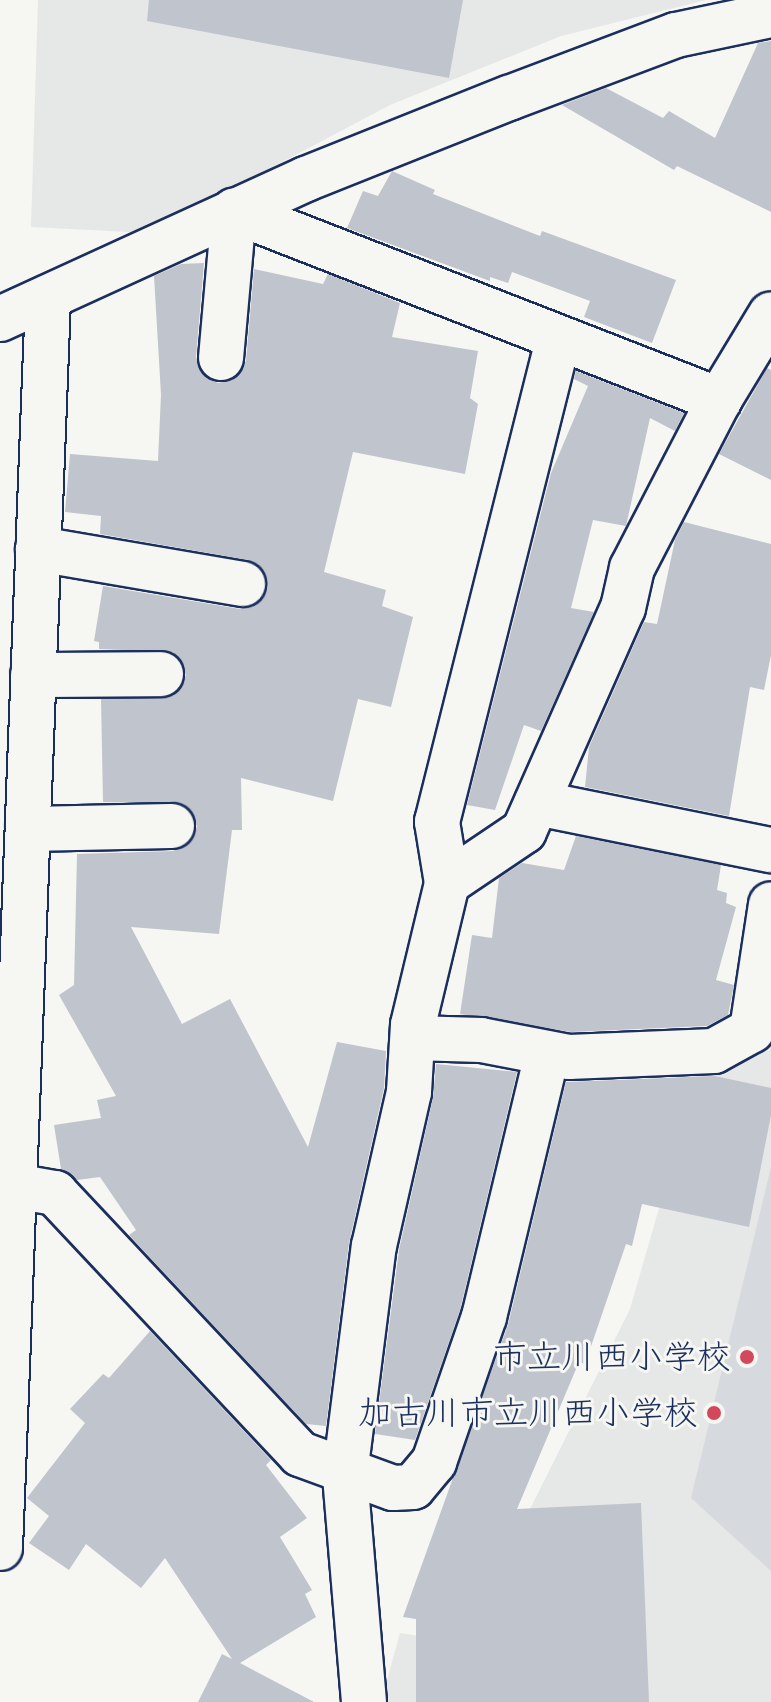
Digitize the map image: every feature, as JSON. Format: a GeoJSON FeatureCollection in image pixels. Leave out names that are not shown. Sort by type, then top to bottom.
{"type":"FeatureCollection","features":[{"type":"Feature","properties":{"kind":"street"},"geometry":{"type":"LineString","coordinates":[[0,319],[234,211],[649,45],[771,15]]}},
{"type":"Feature","properties":{"kind":"street"},"geometry":{"type":"LineString","coordinates":[[234,211],[719,400]]}},
{"type":"Feature","properties":{"kind":"street"},"geometry":{"type":"LineString","coordinates":[[221,358],[234,211]]}},
{"type":"Feature","properties":{"kind":"street"},"geometry":{"type":"LineString","coordinates":[[0,1548],[48,298]]}},
{"type":"Feature","properties":{"kind":"street"},"geometry":{"type":"LineString","coordinates":[[447,883],[524,831],[623,608],[632,568],[719,400],[771,314]]}},
{"type":"Feature","properties":{"kind":"street"},"geometry":{"type":"LineString","coordinates":[[364,1702],[345,1474],[374,1246],[409,1092],[413,1038],[447,883],[437,822],[559,338]]}},
{"type":"Feature","properties":{"kind":"street"},"geometry":{"type":"LineString","coordinates":[[38,549],[243,584]]}},
{"type":"Feature","properties":{"kind":"street"},"geometry":{"type":"LineString","coordinates":[[33,675],[161,674]]}},
{"type":"Feature","properties":{"kind":"street"},"geometry":{"type":"LineString","coordinates":[[537,803],[771,850]]}},
{"type":"Feature","properties":{"kind":"street"},"geometry":{"type":"LineString","coordinates":[[28,829],[172,826]]}},
{"type":"Feature","properties":{"kind":"street"},"geometry":{"type":"LineString","coordinates":[[413,1038],[481,1040],[547,1054],[682,1056],[714,1051],[752,1030],[771,904]]}},
{"type":"Feature","properties":{"kind":"street"},"geometry":{"type":"LineString","coordinates":[[14,1186],[55,1193],[300,1454],[345,1474],[393,1488],[413,1487],[434,1462],[484,1317],[547,1054]]}},
{"type":"Feature","properties":{"kind":"shaded area"},"geometry":{"type":"Polygon","coordinates":[[[38,0],[706,0],[561,36],[390,105],[148,233],[31,227],[38,0]]]}},
{"type":"Feature","properties":{"kind":"shaded area"},"geometry":{"type":"Polygon","coordinates":[[[771,1040],[771,1702],[381,1702],[400,1633],[463,1643],[630,1309],[674,1156],[677,1067],[769,1051],[771,1040]]]}},
{"type":"Feature","properties":{"kind":"shaded area","name":"市立川西小学校"},"geometry":{"type":"Polygon","coordinates":[[[771,1167],[771,1571],[691,1498],[771,1167]]]}},
{"type":"Feature","properties":{"kind":"building"},"geometry":{"type":"Polygon","coordinates":[[[149,0],[463,0],[449,78],[147,21],[149,0]]]}},
{"type":"Feature","properties":{"kind":"building"},"geometry":{"type":"Polygon","coordinates":[[[771,41],[771,212],[677,166],[674,170],[562,105],[606,88],[663,118],[669,111],[715,138],[758,43],[771,41]]]}},
{"type":"Feature","properties":{"kind":"building"},"geometry":{"type":"Polygon","coordinates":[[[392,171],[435,190],[433,194],[540,236],[542,231],[676,280],[652,343],[584,317],[590,301],[512,272],[508,283],[490,277],[490,281],[347,228],[363,191],[378,196],[392,171]]]}},
{"type":"Feature","properties":{"kind":"building"},"geometry":{"type":"Polygon","coordinates":[[[204,263],[196,357],[206,378],[218,383],[232,380],[246,361],[254,269],[323,284],[328,274],[400,303],[392,337],[478,351],[470,398],[478,404],[465,474],[353,452],[324,572],[386,590],[382,606],[413,617],[391,707],[358,699],[333,801],[241,778],[242,830],[232,830],[219,934],[131,927],[182,1024],[230,999],[308,1147],[337,1042],[386,1051],[384,1088],[349,1243],[326,1426],[306,1424],[129,1235],[136,1230],[100,1177],[77,1180],[61,1169],[54,1125],[101,1118],[97,1100],[116,1096],[59,995],[74,985],[77,854],[173,851],[193,839],[197,826],[183,804],[103,802],[101,699],[173,696],[186,675],[173,652],[99,649],[99,642],[94,641],[103,586],[240,609],[252,607],[267,589],[266,575],[248,560],[100,534],[101,516],[65,512],[70,454],[158,461],[161,395],[154,276],[181,264],[204,263]]]}},
{"type":"Feature","properties":{"kind":"building"},"geometry":{"type":"Polygon","coordinates":[[[767,368],[771,370],[771,480],[719,454],[767,368]]]}},
{"type":"Feature","properties":{"kind":"building"},"geometry":{"type":"Polygon","coordinates":[[[576,371],[684,413],[675,431],[650,418],[626,526],[593,520],[571,608],[594,612],[541,731],[524,725],[495,810],[467,805],[551,473],[588,386],[574,379],[576,371]]]}},
{"type":"Feature","properties":{"kind":"building"},"geometry":{"type":"Polygon","coordinates":[[[684,522],[771,544],[771,655],[764,690],[750,687],[729,816],[585,787],[589,747],[644,622],[657,624],[675,540],[684,522]]]}},
{"type":"Feature","properties":{"kind":"building"},"geometry":{"type":"Polygon","coordinates":[[[576,836],[721,865],[717,890],[727,893],[726,903],[736,907],[716,980],[734,985],[728,1015],[707,1026],[571,1032],[460,1014],[472,935],[492,938],[499,878],[522,863],[564,870],[576,836]]]}},
{"type":"Feature","properties":{"kind":"building"},"geometry":{"type":"Polygon","coordinates":[[[436,1064],[517,1072],[460,1310],[415,1440],[375,1434],[399,1250],[433,1098],[436,1064]]]}},
{"type":"Feature","properties":{"kind":"building"},"geometry":{"type":"Polygon","coordinates":[[[715,1076],[771,1088],[771,1115],[749,1227],[642,1204],[632,1246],[626,1244],[585,1364],[579,1362],[517,1509],[641,1503],[649,1702],[416,1702],[416,1619],[403,1617],[508,1325],[566,1082],[715,1076]]]}},
{"type":"Feature","properties":{"kind":"building"},"geometry":{"type":"Polygon","coordinates":[[[150,1331],[271,1460],[266,1465],[307,1518],[280,1537],[312,1590],[305,1594],[316,1617],[240,1663],[314,1702],[198,1702],[222,1654],[232,1659],[165,1558],[141,1588],[86,1544],[69,1570],[29,1543],[49,1516],[27,1498],[85,1423],[70,1409],[103,1374],[109,1378],[150,1331]]]}},
{"type":"Feature","properties":{"kind":"place","name":"市立川西小学校"},"geometry":{"type":"Point","coordinates":[747,1357]}},
{"type":"Feature","properties":{"kind":"place","name":"加古川市立川西小学校"},"geometry":{"type":"Point","coordinates":[714,1413]}}]}
